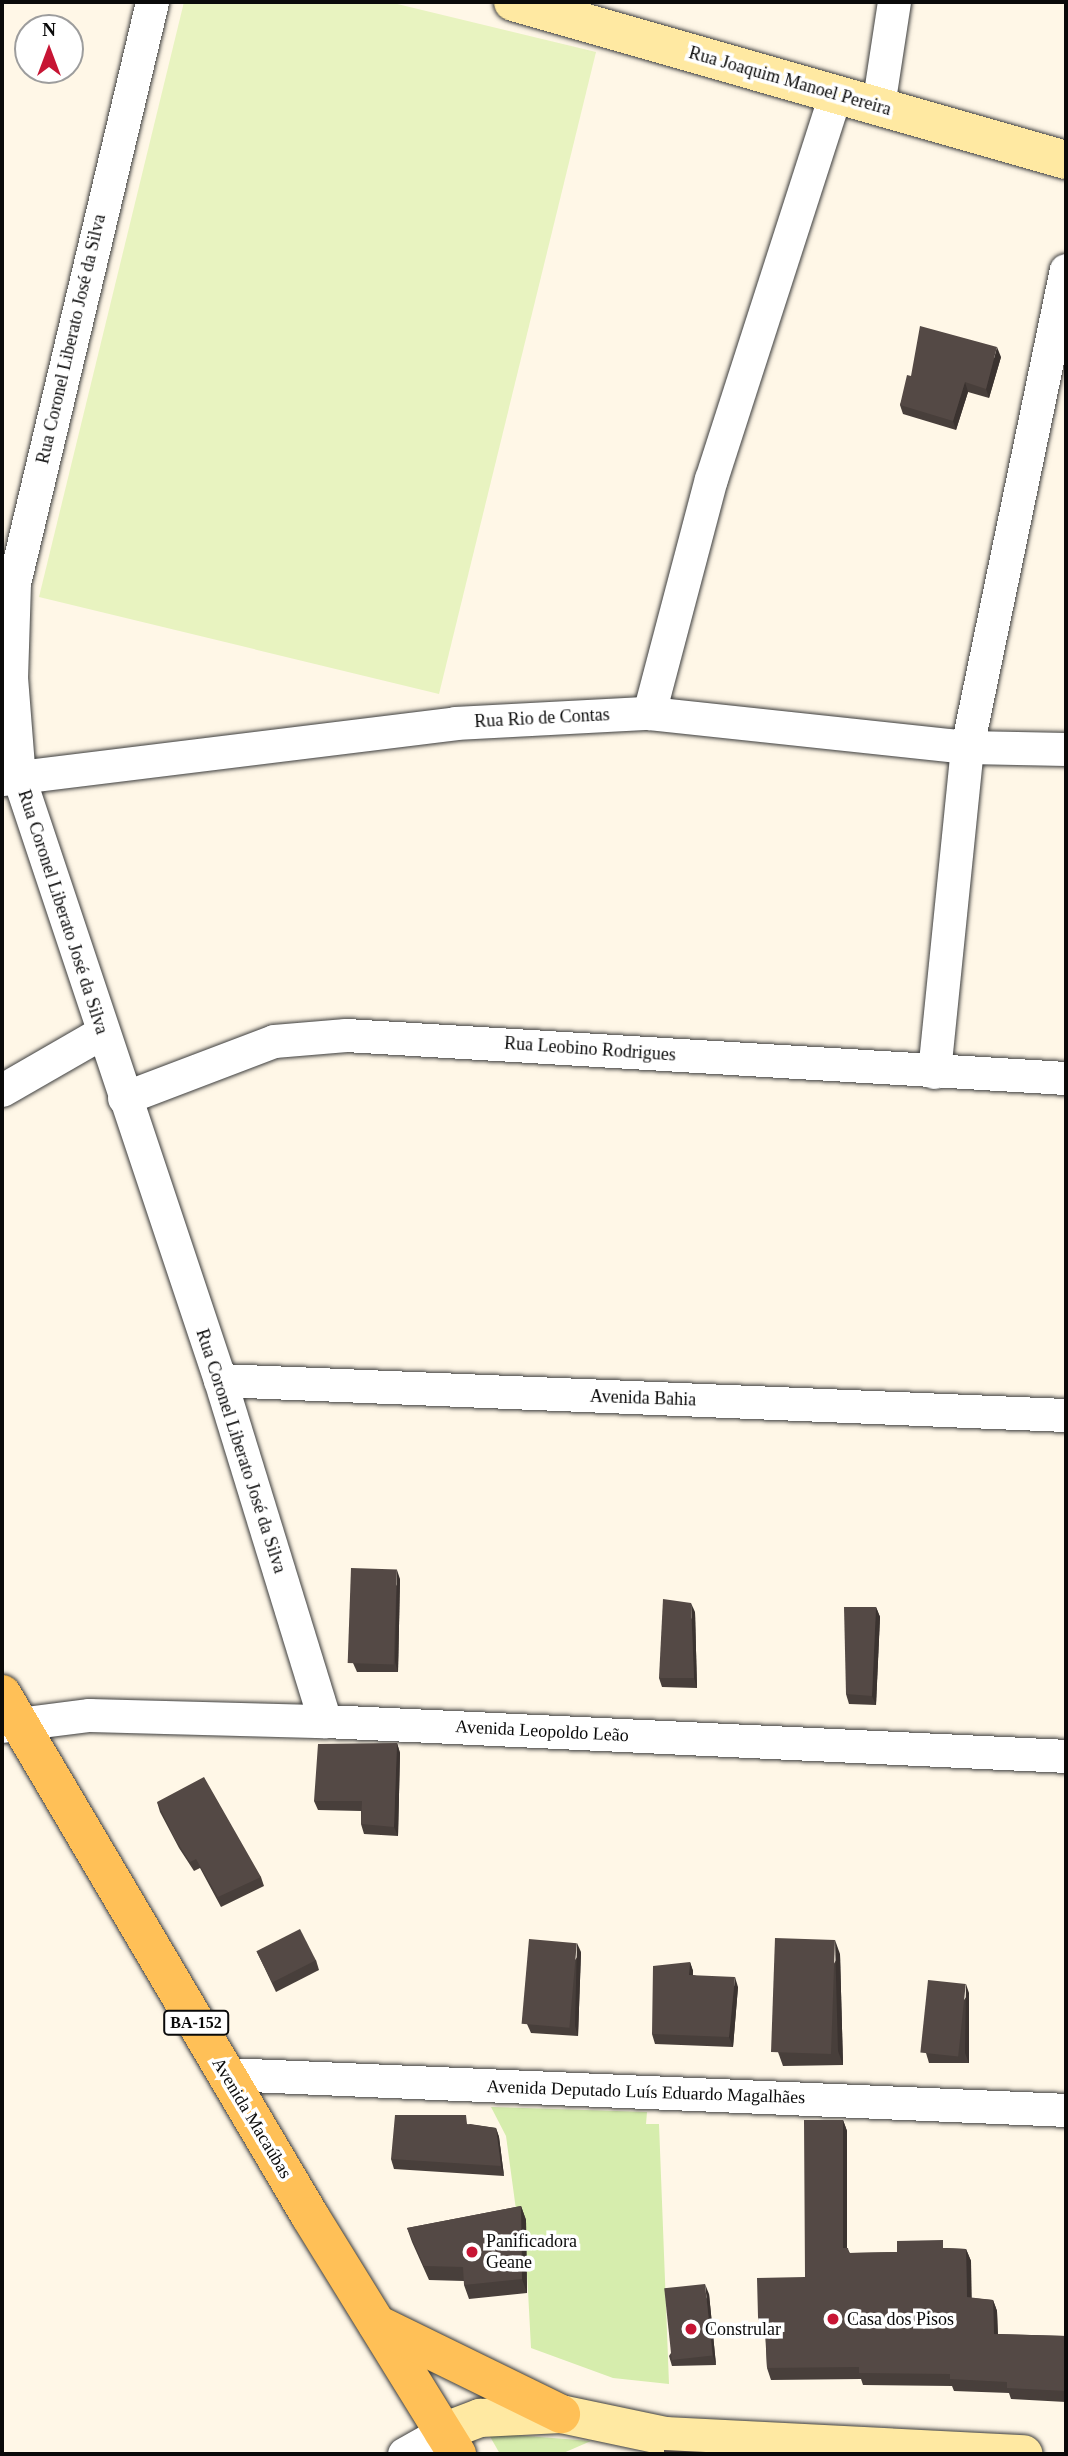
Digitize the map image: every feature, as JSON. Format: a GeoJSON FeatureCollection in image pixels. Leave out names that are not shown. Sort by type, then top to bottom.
{"type":"FeatureCollection","features":[{"type":"Feature","properties":{"kind":"main road","name":"Avenida Macaúbas"},"geometry":{"type":"LineString","coordinates":[[7,1713],[450,2443]]}},
{"type":"Feature","properties":{"kind":"main road"},"geometry":{"type":"LineString","coordinates":[[377,2324],[561,2414]]}},
{"type":"Feature","properties":{"kind":"street","name":"Rua Coronel Liberato José da Silva"},"geometry":{"type":"LineString","coordinates":[[152,2],[15,583],[10,779],[103,1032],[220,1380],[326,1721]]}},
{"type":"Feature","properties":{"kind":"street","name":"Rua Joaquim Manoel Pereira"},"geometry":{"type":"LineString","coordinates":[[513,2],[1066,160]]}},
{"type":"Feature","properties":{"kind":"street"},"geometry":{"type":"LineString","coordinates":[[878,106],[894,2]]}},
{"type":"Feature","properties":{"kind":"street"},"geometry":{"type":"LineString","coordinates":[[649,713],[711,480],[835,94]]}},
{"type":"Feature","properties":{"kind":"street"},"geometry":{"type":"LineString","coordinates":[[934,1072],[967,747],[1066,270]]}},
{"type":"Feature","properties":{"kind":"street","name":"Rua Rio de Contas"},"geometry":{"type":"LineString","coordinates":[[10,779],[455,723],[649,713],[967,747],[1066,749]]}},
{"type":"Feature","properties":{"kind":"street"},"geometry":{"type":"LineString","coordinates":[[2,1090],[103,1032]]}},
{"type":"Feature","properties":{"kind":"street","name":"Rua Leobino Rodrigues"},"geometry":{"type":"LineString","coordinates":[[124,1098],[233,1054],[274,1041],[308,1036],[457,1040],[934,1072],[1066,1078]]}},
{"type":"Feature","properties":{"kind":"street","name":"Avenida Bahia"},"geometry":{"type":"LineString","coordinates":[[220,1380],[1066,1415]]}},
{"type":"Feature","properties":{"kind":"street","name":"Avenida Leopoldo Leão"},"geometry":{"type":"LineString","coordinates":[[7,1713],[326,1721],[1066,1756]]}},
{"type":"Feature","properties":{"kind":"street","name":"Avenida Deputado Luís Eduardo Magalhães"},"geometry":{"type":"LineString","coordinates":[[226,2074],[1066,2110]]}},
{"type":"Feature","properties":{"kind":"street"},"geometry":{"type":"LineString","coordinates":[[404,2454],[450,2443],[493,2416],[561,2414],[665,2437],[1024,2454]]}},
{"type":"Feature","properties":{"kind":"street"},"geometry":{"type":"LineString","coordinates":[[614,2454],[665,2437]]}},
{"type":"Feature","properties":{"kind":"green space"},"geometry":{"type":"Polygon","coordinates":[[[184,2],[389,2],[596,52],[439,694],[39,597],[184,2]]]}},
{"type":"Feature","properties":{"kind":"green space"},"geometry":{"type":"Polygon","coordinates":[[[491,2107],[647,2112],[646,2124],[659,2124],[669,2384],[613,2378],[531,2348],[524,2215],[517,2217],[506,2136],[491,2107]]]}},
{"type":"Feature","properties":{"kind":"green space"},"geometry":{"type":"Polygon","coordinates":[[[488,2433],[591,2441],[561,2454],[500,2454],[488,2433]]]}},
{"type":"Feature","properties":{"kind":"building"},"geometry":{"type":"Polygon","coordinates":[[[920,326],[997,347],[986,389],[965,382],[953,421],[900,405],[907,375],[911,376],[920,326]]]}},
{"type":"Feature","properties":{"kind":"building"},"geometry":{"type":"Polygon","coordinates":[[[351,1568],[397,1570],[394,1665],[348,1663],[351,1568]]]}},
{"type":"Feature","properties":{"kind":"building"},"geometry":{"type":"Polygon","coordinates":[[[663,1599],[691,1603],[694,1678],[659,1678],[663,1599]]]}},
{"type":"Feature","properties":{"kind":"building"},"geometry":{"type":"Polygon","coordinates":[[[844,1607],[876,1607],[872,1696],[846,1694],[844,1607]]]}},
{"type":"Feature","properties":{"kind":"building"},"geometry":{"type":"Polygon","coordinates":[[[397,1743],[394,1827],[361,1824],[362,1801],[314,1801],[318,1744],[397,1743]]]}},
{"type":"Feature","properties":{"kind":"building"},"geometry":{"type":"Polygon","coordinates":[[[204,1777],[261,1877],[218,1897],[196,1859],[190,1862],[175,1839],[157,1802],[204,1777]]]}},
{"type":"Feature","properties":{"kind":"building"},"geometry":{"type":"Polygon","coordinates":[[[300,1929],[316,1960],[272,1982],[256,1951],[300,1929]]]}},
{"type":"Feature","properties":{"kind":"building"},"geometry":{"type":"Polygon","coordinates":[[[775,1938],[835,1940],[831,2054],[771,2052],[775,1938]]]}},
{"type":"Feature","properties":{"kind":"building"},"geometry":{"type":"Polygon","coordinates":[[[529,1939],[577,1943],[569,2028],[522,2024],[529,1939]]]}},
{"type":"Feature","properties":{"kind":"building"},"geometry":{"type":"Polygon","coordinates":[[[690,1962],[689,1975],[735,1977],[729,2037],[652,2034],[653,1966],[690,1962]]]}},
{"type":"Feature","properties":{"kind":"building"},"geometry":{"type":"Polygon","coordinates":[[[928,1980],[966,1984],[958,2057],[920,2053],[928,1980]]]}},
{"type":"Feature","properties":{"kind":"building"},"geometry":{"type":"Polygon","coordinates":[[[395,2115],[466,2115],[467,2124],[496,2128],[501,2166],[391,2159],[395,2115]]]}},
{"type":"Feature","properties":{"kind":"building"},"geometry":{"type":"Polygon","coordinates":[[[804,2120],[843,2120],[843,2248],[848,2248],[849,2253],[897,2252],[897,2241],[943,2240],[943,2248],[966,2249],[967,2297],[993,2300],[994,2334],[1066,2336],[1066,2391],[1007,2388],[1007,2382],[950,2379],[950,2374],[859,2373],[859,2367],[767,2368],[765,2319],[758,2317],[757,2278],[805,2277],[804,2120]]]}},
{"type":"Feature","properties":{"kind":"building","name":"Panificadora Geane"},"geometry":{"type":"Polygon","coordinates":[[[521,2206],[522,2279],[464,2285],[463,2267],[424,2266],[407,2228],[521,2206]]]}},
{"type":"Feature","properties":{"kind":"building","name":"Constrular"},"geometry":{"type":"Polygon","coordinates":[[[705,2284],[713,2356],[672,2360],[664,2288],[705,2284]]]}},
{"type":"Feature","properties":{"kind":"building"},"geometry":{"type":"Polygon","coordinates":[[[664,2450],[706,2452],[706,2454],[664,2454],[664,2450]]]}},
{"type":"Feature","properties":{"kind":"place","name":"Panificadora Geane"},"geometry":{"type":"Point","coordinates":[472,2252]}},
{"type":"Feature","properties":{"kind":"place","name":"Casa dos Pisos"},"geometry":{"type":"Point","coordinates":[833,2319]}},
{"type":"Feature","properties":{"kind":"place","name":"Constrular"},"geometry":{"type":"Point","coordinates":[691,2329]}}]}
